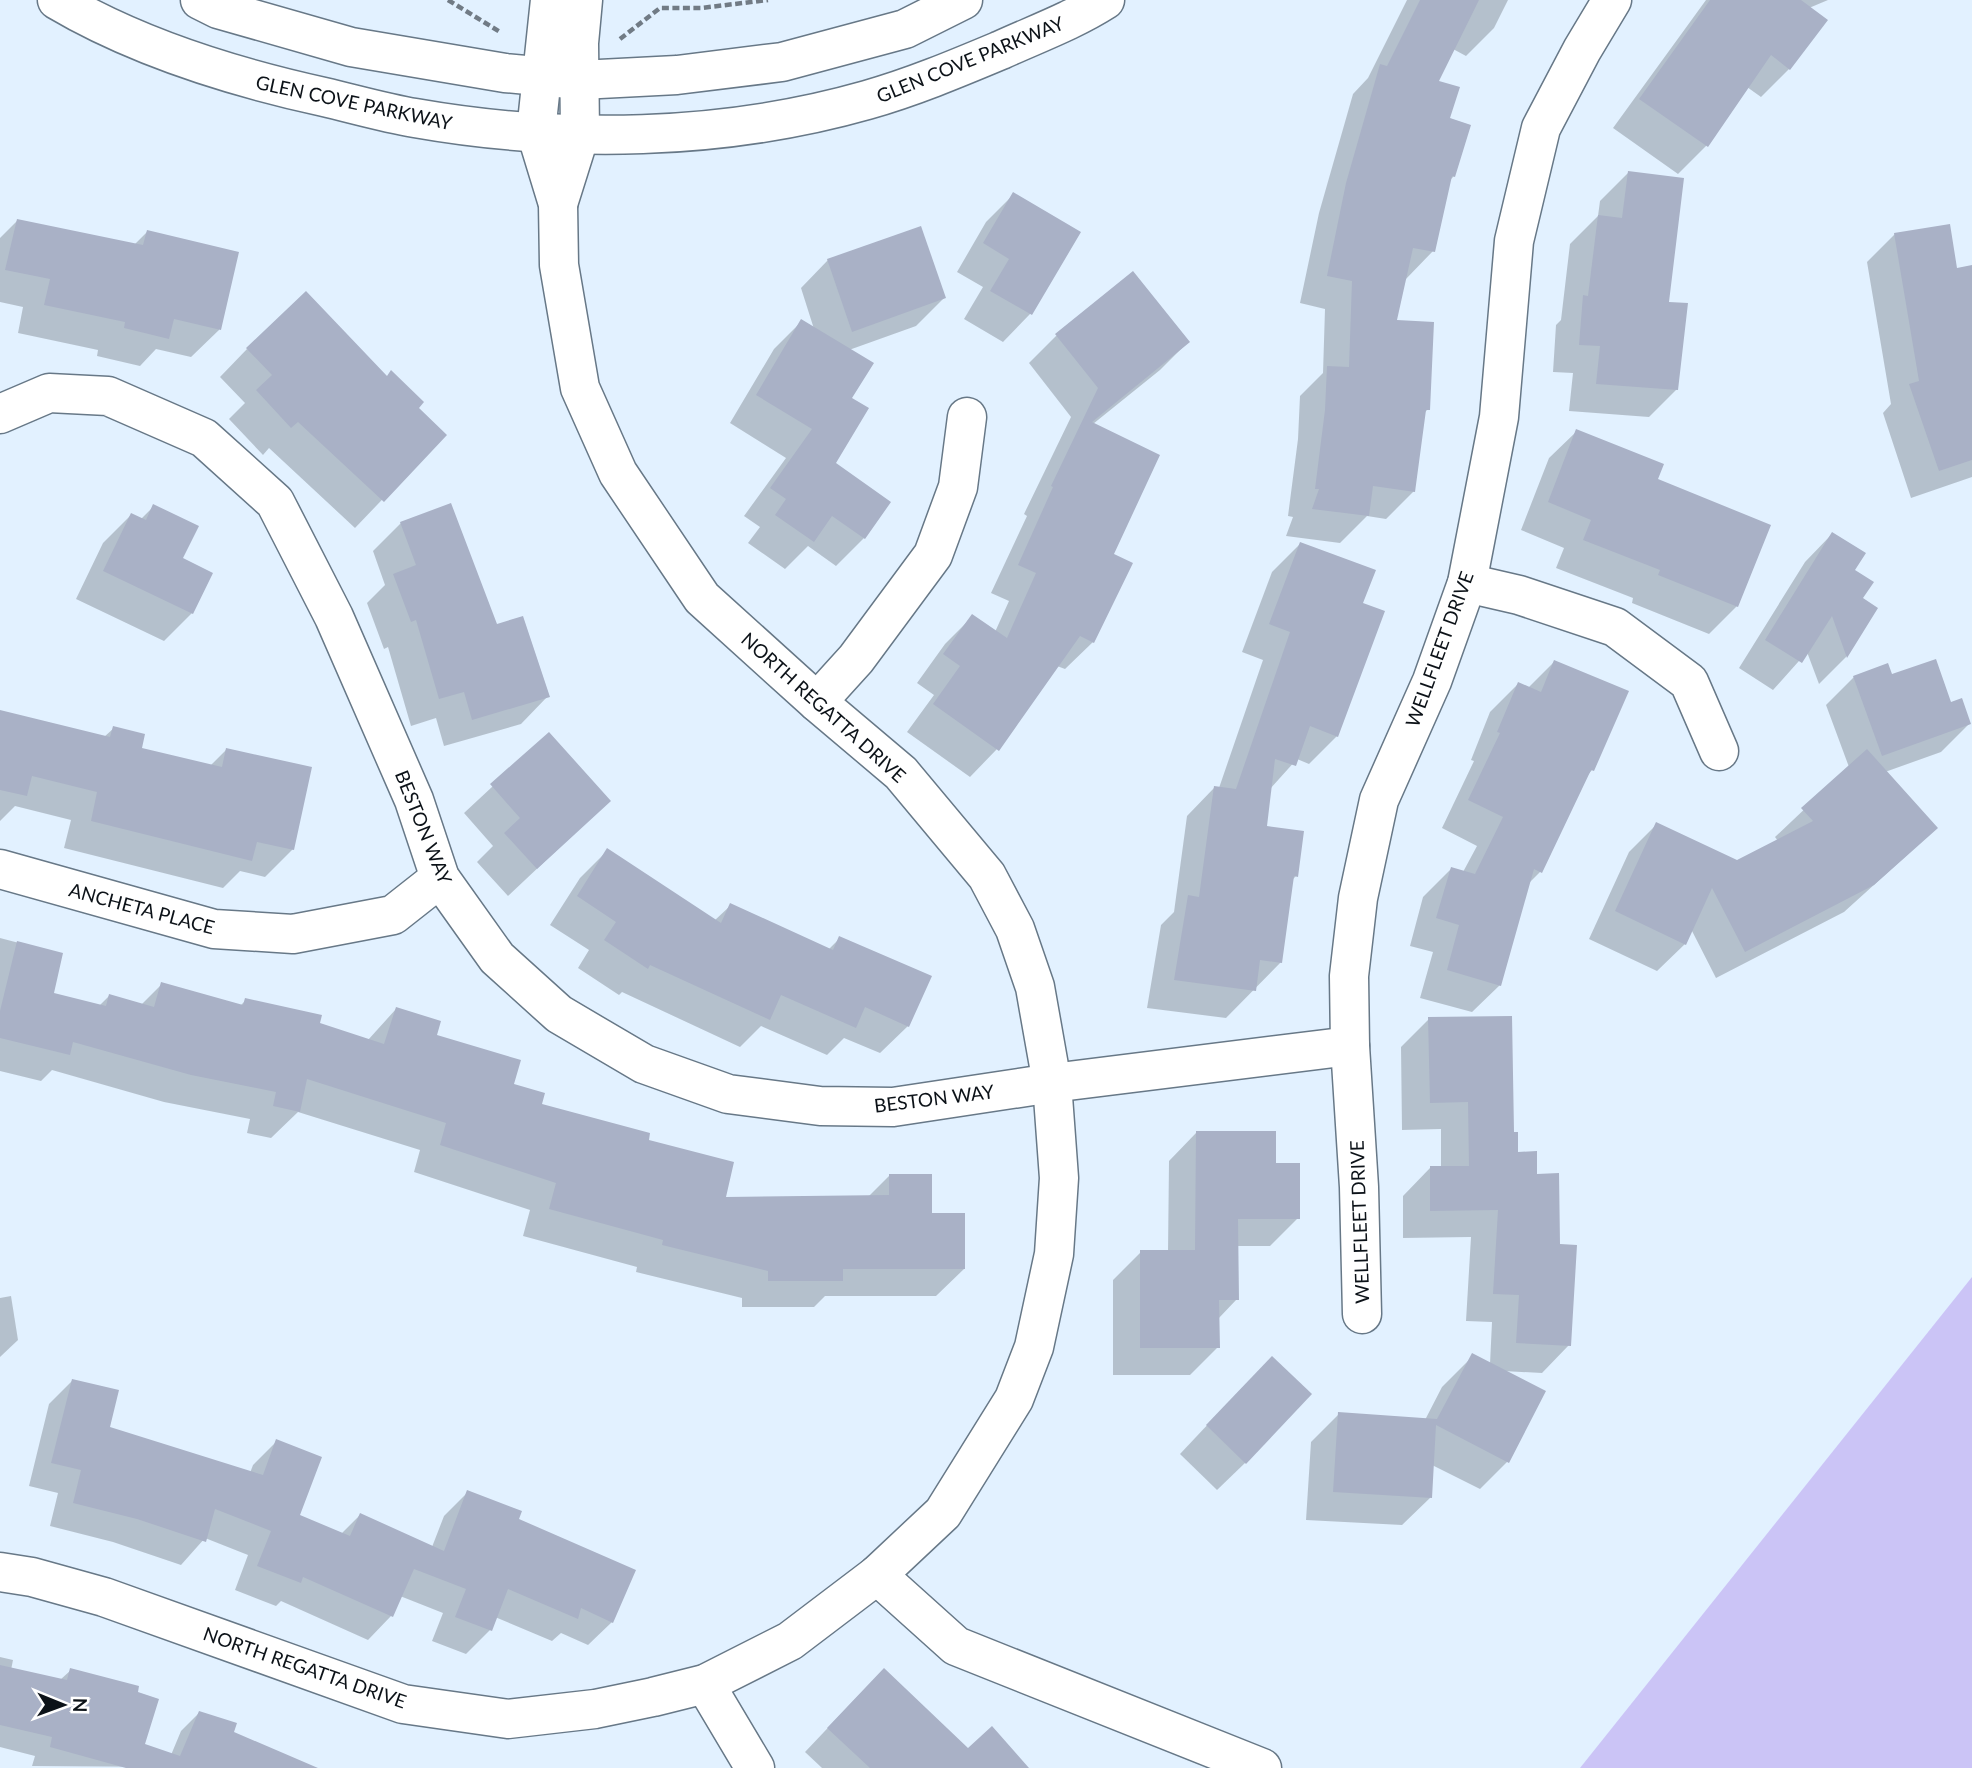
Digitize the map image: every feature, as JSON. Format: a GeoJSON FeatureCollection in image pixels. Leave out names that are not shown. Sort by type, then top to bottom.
{"type":"FeatureCollection","features":[{"type":"Feature","properties":{"kind":"street","name":"GLEN COVE PARKWAY"},"geometry":{"type":"LineString","coordinates":[[57,0],[89,19],[242,79],[415,118],[536,132],[580,134],[661,132],[771,121],[867,100],[958,68],[1084,13],[1105,0]]}},
{"type":"Feature","properties":{"kind":"street"},"geometry":{"type":"LineString","coordinates":[[200,0],[218,9],[351,47],[542,78],[580,80],[677,75],[782,62],[905,29],[963,0]]}},
{"type":"Feature","properties":{"kind":"street"},"geometry":{"type":"LineString","coordinates":[[536,132],[550,0]]}},
{"type":"Feature","properties":{"kind":"street","name":"NORTH REGATTA DRIVE"},"geometry":{"type":"LineString","coordinates":[[558,204],[580,134],[579,43],[583,0]]}},
{"type":"Feature","properties":{"kind":"street","name":"WELLFLEET DRIVE"},"geometry":{"type":"LineString","coordinates":[[1362,1314],[1349,976],[1358,898],[1380,800],[1432,681],[1466,583],[1499,417],[1514,241],[1541,128],[1612,0]]}},
{"type":"Feature","properties":{"kind":"street","name":"NORTH REGATTA DRIVE"},"geometry":{"type":"LineString","coordinates":[[0,1572],[32,1577],[104,1597],[403,1704],[508,1719],[595,1709],[705,1684],[790,1642],[877,1575],[943,1513],[1014,1399],[1034,1347],[1054,1254],[1059,1178],[1052,1083],[1035,987],[1015,929],[987,876],[901,773],[817,702],[702,598],[618,473],[580,388],[559,265],[558,204],[536,132]]}},
{"type":"Feature","properties":{"kind":"street","name":"BESTON WAY"},"geometry":{"type":"LineString","coordinates":[[0,414],[50,393],[108,396],[204,438],[275,502],[334,617],[408,788],[440,878],[497,958],[559,1014],[644,1064],[728,1094],[820,1106],[893,1107],[1052,1083],[1350,1046]]}},
{"type":"Feature","properties":{"kind":"street"},"geometry":{"type":"LineString","coordinates":[[817,702],[856,659],[933,555],[958,488],[967,417]]}},
{"type":"Feature","properties":{"kind":"street"},"geometry":{"type":"LineString","coordinates":[[1466,583],[1519,595],[1615,627],[1689,682],[1720,751]]}},
{"type":"Feature","properties":{"kind":"street","name":"ANCHETA PLACE"},"geometry":{"type":"LineString","coordinates":[[0,869],[214,929],[293,934],[393,915],[440,878]]}},
{"type":"Feature","properties":{"kind":"street"},"geometry":{"type":"LineString","coordinates":[[877,1575],[956,1646],[1262,1768]]}},
{"type":"Feature","properties":{"kind":"street"},"geometry":{"type":"LineString","coordinates":[[705,1684],[755,1768]]}},
{"type":"Feature","properties":{"kind":"shaded area"},"geometry":{"type":"Polygon","coordinates":[[[1972,1277],[1972,1768],[1580,1768],[1972,1277]]]}},
{"type":"Feature","properties":{"kind":"building"},"geometry":{"type":"Polygon","coordinates":[[[1420,0],[1479,0],[1439,81],[1460,87],[1450,118],[1471,125],[1455,177],[1452,176],[1435,252],[1413,248],[1397,320],[1434,322],[1430,410],[1426,410],[1415,492],[1373,486],[1369,516],[1312,509],[1319,489],[1315,489],[1325,410],[1327,366],[1349,367],[1352,281],[1327,276],[1346,183],[1380,64],[1387,66],[1420,0]]]}},
{"type":"Feature","properties":{"kind":"building"},"geometry":{"type":"Polygon","coordinates":[[[1710,0],[1801,0],[1828,20],[1790,70],[1771,55],[1708,147],[1639,99],[1710,0]]]}},
{"type":"Feature","properties":{"kind":"building"},"geometry":{"type":"Polygon","coordinates":[[[1628,171],[1684,178],[1669,302],[1688,303],[1678,390],[1596,384],[1600,346],[1579,345],[1583,295],[1588,296],[1598,215],[1622,218],[1628,171]]]}},
{"type":"Feature","properties":{"kind":"building"},"geometry":{"type":"Polygon","coordinates":[[[1013,192],[1081,232],[1032,315],[990,291],[1009,259],[983,243],[1013,192]]]}},
{"type":"Feature","properties":{"kind":"building"},"geometry":{"type":"Polygon","coordinates":[[[17,219],[143,245],[147,230],[239,252],[221,330],[174,319],[169,339],[124,328],[125,322],[44,305],[50,279],[5,270],[17,219]]]}},
{"type":"Feature","properties":{"kind":"building"},"geometry":{"type":"Polygon","coordinates":[[[1950,224],[1957,268],[1972,265],[1972,460],[1939,471],[1909,384],[1919,381],[1894,233],[1950,224]]]}},
{"type":"Feature","properties":{"kind":"building"},"geometry":{"type":"Polygon","coordinates":[[[921,226],[946,298],[852,332],[827,259],[921,226]]]}},
{"type":"Feature","properties":{"kind":"building"},"geometry":{"type":"Polygon","coordinates":[[[1133,271],[1190,342],[1092,422],[1160,455],[1114,554],[1133,563],[1094,643],[1080,636],[999,751],[933,704],[960,666],[943,654],[972,614],[1007,638],[1036,573],[1018,565],[1053,487],[1051,486],[1098,388],[1055,334],[1133,271]]]}},
{"type":"Feature","properties":{"kind":"building"},"geometry":{"type":"Polygon","coordinates":[[[306,291],[387,376],[391,370],[424,402],[419,408],[447,435],[384,502],[298,422],[291,428],[256,390],[272,375],[246,348],[306,291]]]}},
{"type":"Feature","properties":{"kind":"building"},"geometry":{"type":"Polygon","coordinates":[[[801,319],[874,363],[852,398],[869,408],[836,463],[891,502],[865,539],[832,516],[814,542],[775,515],[786,499],[770,488],[812,429],[756,395],[801,319]]]}},
{"type":"Feature","properties":{"kind":"building"},"geometry":{"type":"Polygon","coordinates":[[[1576,429],[1664,464],[1658,479],[1771,525],[1738,607],[1658,575],[1660,570],[1583,540],[1591,520],[1548,502],[1576,429]]]}},
{"type":"Feature","properties":{"kind":"building"},"geometry":{"type":"Polygon","coordinates":[[[451,503],[497,624],[523,616],[550,697],[472,720],[464,692],[439,699],[416,620],[411,622],[393,574],[416,565],[400,522],[451,503]]]}},
{"type":"Feature","properties":{"kind":"building"},"geometry":{"type":"Polygon","coordinates":[[[153,504],[199,526],[183,558],[213,573],[193,614],[103,571],[131,513],[146,520],[153,504]]]}},
{"type":"Feature","properties":{"kind":"building"},"geometry":{"type":"Polygon","coordinates":[[[1832,532],[1866,553],[1855,570],[1874,582],[1863,598],[1878,608],[1847,658],[1832,616],[1802,663],[1765,640],[1832,532]]]}},
{"type":"Feature","properties":{"kind":"building"},"geometry":{"type":"Polygon","coordinates":[[[1300,542],[1376,570],[1363,603],[1385,611],[1338,737],[1310,726],[1296,766],[1275,759],[1267,826],[1304,831],[1298,877],[1294,876],[1282,963],[1260,960],[1256,991],[1174,980],[1188,895],[1199,897],[1214,786],[1236,789],[1290,632],[1269,624],[1300,542]]]}},
{"type":"Feature","properties":{"kind":"building"},"geometry":{"type":"Polygon","coordinates":[[[1936,659],[1951,702],[1962,698],[1971,724],[1882,756],[1853,676],[1888,663],[1892,674],[1936,659]]]}},
{"type":"Feature","properties":{"kind":"building"},"geometry":{"type":"Polygon","coordinates":[[[1554,660],[1629,691],[1594,771],[1591,770],[1542,873],[1534,869],[1501,986],[1447,970],[1459,925],[1436,918],[1451,867],[1475,874],[1503,817],[1468,800],[1500,733],[1497,732],[1518,682],[1541,692],[1554,660]]]}},
{"type":"Feature","properties":{"kind":"building"},"geometry":{"type":"Polygon","coordinates":[[[0,710],[110,737],[113,726],[145,734],[142,748],[222,767],[226,748],[312,767],[294,850],[257,842],[252,861],[91,821],[97,792],[32,776],[27,796],[0,790],[0,710]]]}},
{"type":"Feature","properties":{"kind":"building"},"geometry":{"type":"Polygon","coordinates":[[[549,732],[611,801],[537,869],[504,833],[520,818],[490,784],[549,732]]]}},
{"type":"Feature","properties":{"kind":"building"},"geometry":{"type":"Polygon","coordinates":[[[1867,749],[1938,828],[1874,885],[1745,952],[1712,888],[1686,945],[1615,911],[1656,822],[1737,860],[1813,821],[1801,808],[1867,749]]]}},
{"type":"Feature","properties":{"kind":"building"},"geometry":{"type":"Polygon","coordinates":[[[607,848],[721,923],[730,903],[833,950],[839,936],[932,976],[909,1027],[865,1007],[856,1028],[781,995],[770,1020],[650,965],[648,969],[604,940],[616,922],[577,896],[607,848]]]}},
{"type":"Feature","properties":{"kind":"building"},"geometry":{"type":"Polygon","coordinates":[[[17,941],[63,953],[54,993],[106,1006],[109,994],[154,1007],[161,982],[243,1005],[245,998],[322,1015],[320,1023],[384,1044],[396,1007],[441,1021],[437,1035],[521,1060],[514,1084],[545,1093],[542,1104],[650,1133],[649,1140],[734,1162],[726,1197],[889,1195],[889,1174],[932,1174],[932,1213],[965,1213],[965,1269],[843,1269],[843,1281],[768,1281],[768,1271],[662,1245],[663,1240],[549,1209],[556,1183],[440,1145],[446,1123],[307,1079],[300,1112],[273,1106],[276,1092],[191,1075],[73,1042],[70,1055],[0,1038],[0,1011],[17,941]]]}},
{"type":"Feature","properties":{"kind":"building"},"geometry":{"type":"Polygon","coordinates":[[[1512,1016],[1514,1132],[1518,1132],[1518,1152],[1537,1151],[1537,1174],[1559,1173],[1560,1244],[1577,1245],[1571,1346],[1516,1343],[1519,1295],[1493,1294],[1498,1210],[1430,1211],[1430,1166],[1469,1166],[1468,1102],[1430,1103],[1428,1017],[1512,1016]]]}},
{"type":"Feature","properties":{"kind":"building"},"geometry":{"type":"Polygon","coordinates":[[[1196,1131],[1276,1131],[1276,1163],[1300,1163],[1300,1219],[1238,1219],[1239,1300],[1219,1300],[1220,1348],[1140,1348],[1140,1250],[1195,1250],[1196,1131]]]}},
{"type":"Feature","properties":{"kind":"building"},"geometry":{"type":"Polygon","coordinates":[[[1472,1353],[1546,1391],[1509,1463],[1436,1425],[1432,1498],[1333,1492],[1338,1412],[1437,1419],[1472,1353]]]}},
{"type":"Feature","properties":{"kind":"building"},"geometry":{"type":"Polygon","coordinates":[[[1272,1356],[1312,1394],[1246,1464],[1206,1425],[1272,1356]]]}},
{"type":"Feature","properties":{"kind":"building"},"geometry":{"type":"Polygon","coordinates":[[[72,1379],[119,1390],[110,1427],[263,1475],[276,1439],[322,1457],[300,1515],[350,1536],[360,1513],[444,1551],[467,1490],[522,1511],[519,1519],[636,1570],[613,1623],[581,1608],[578,1619],[508,1589],[492,1631],[455,1617],[466,1589],[414,1569],[393,1617],[303,1577],[301,1583],[257,1566],[271,1531],[215,1509],[206,1542],[137,1519],[73,1503],[81,1470],[51,1463],[72,1379]]]}},
{"type":"Feature","properties":{"kind":"building"},"geometry":{"type":"Polygon","coordinates":[[[0,1665],[67,1680],[70,1668],[139,1686],[138,1692],[159,1699],[145,1744],[180,1756],[199,1711],[237,1723],[234,1732],[318,1768],[126,1768],[50,1747],[52,1737],[0,1725],[0,1665]]]}},
{"type":"Feature","properties":{"kind":"building"},"geometry":{"type":"Polygon","coordinates":[[[884,1668],[968,1748],[992,1726],[1029,1768],[870,1768],[827,1728],[884,1668]]]}}]}
